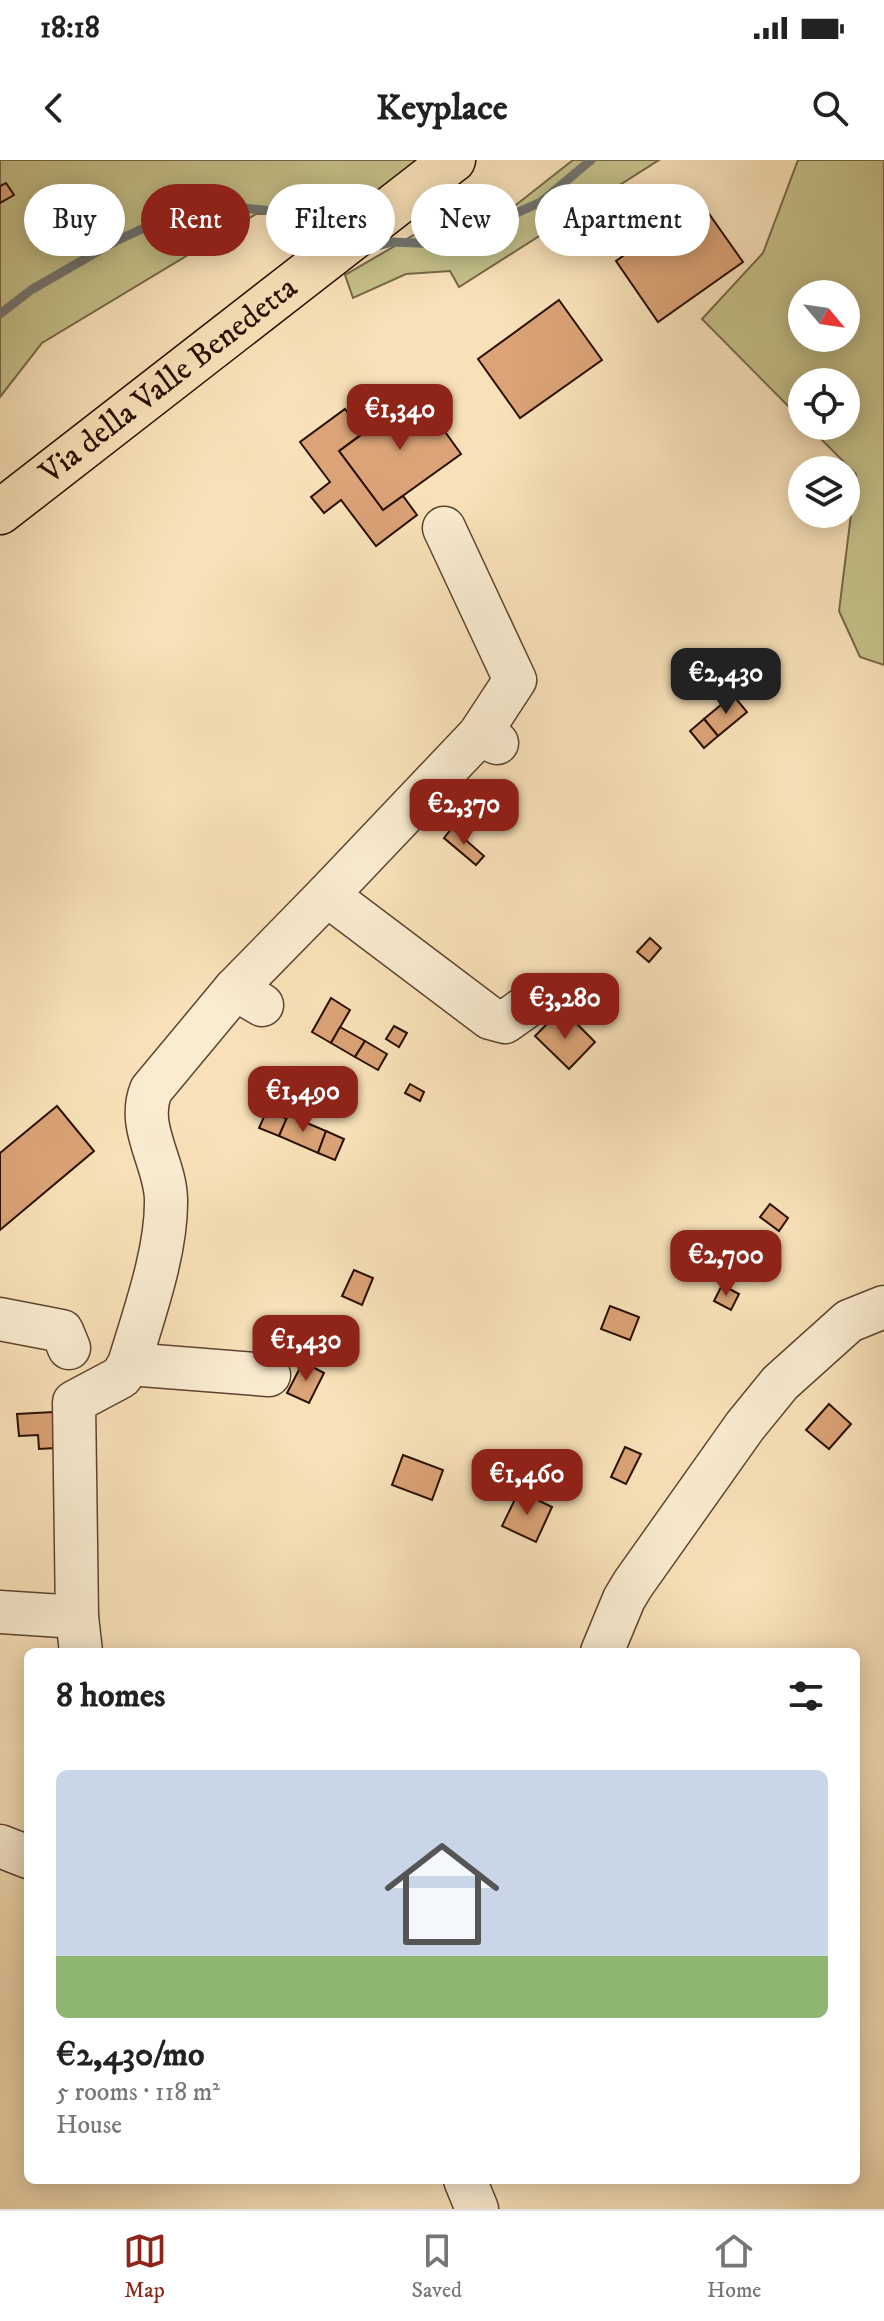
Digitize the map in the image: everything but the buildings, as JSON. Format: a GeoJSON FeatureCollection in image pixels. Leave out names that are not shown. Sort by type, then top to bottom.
{"type":"FeatureCollection","features":[{"type":"Feature","properties":{"kind":"main road","name":"Via della Valle Benedetta"},"geometry":{"type":"LineString","coordinates":[[0,512],[453,160]]}},
{"type":"Feature","properties":{"kind":"street"},"geometry":{"type":"LineString","coordinates":[[0,1612],[79,1635],[74,1402],[121,1377],[129,1364],[162,1243],[172,1156],[146,1120],[146,1103],[151,1090],[249,997],[327,895],[488,739],[515,680],[444,528]]}},
{"type":"Feature","properties":{"kind":"street"},"geometry":{"type":"LineString","coordinates":[[327,895],[490,1018],[505,1022],[540,997]]}},
{"type":"Feature","properties":{"kind":"street"},"geometry":{"type":"LineString","coordinates":[[604,1648],[628,1592],[745,1426],[780,1383],[849,1321],[884,1307]]}},
{"type":"Feature","properties":{"kind":"street"},"geometry":{"type":"LineString","coordinates":[[0,1319],[62,1331],[69,1348]]}},
{"type":"Feature","properties":{"kind":"street"},"geometry":{"type":"LineString","coordinates":[[129,1364],[269,1375]]}},
{"type":"Feature","properties":{"kind":"street"},"geometry":{"type":"LineString","coordinates":[[0,1846],[24,1855]]}},
{"type":"Feature","properties":{"kind":"street"},"geometry":{"type":"LineString","coordinates":[[467,2184],[477,2209]]}},
{"type":"Feature","properties":{"kind":"shaded area"},"geometry":{"type":"Polygon","coordinates":[[[0,160],[418,160],[387,184],[266,184],[266,214],[250,218],[250,184],[141,184],[141,256],[186,256],[42,343],[0,397],[0,160]]]}},
{"type":"Feature","properties":{"kind":"shaded area"},"geometry":{"type":"Polygon","coordinates":[[[573,160],[659,160],[621,184],[542,184],[573,160]]]}},
{"type":"Feature","properties":{"kind":"shaded area"},"geometry":{"type":"Polygon","coordinates":[[[798,160],[884,160],[884,665],[860,657],[839,611],[849,528],[860,528],[860,456],[838,456],[822,440],[860,440],[860,368],[788,368],[788,406],[702,319],[763,253],[798,160]]]}},
{"type":"Feature","properties":{"kind":"shaded area"},"geometry":{"type":"Polygon","coordinates":[[[535,190],[535,239],[519,249],[519,202],[535,190]]]}},
{"type":"Feature","properties":{"kind":"shaded area"},"geometry":{"type":"Polygon","coordinates":[[[411,236],[411,256],[508,256],[459,287],[450,271],[406,274],[353,298],[345,275],[378,256],[395,256],[395,246],[411,236]]]}},
{"type":"Feature","properties":{"kind":"waterway"},"geometry":{"type":"LineString","coordinates":[[395,242],[442,244],[485,227],[541,202],[591,160]]}},
{"type":"Feature","properties":{"kind":"waterway"},"geometry":{"type":"LineString","coordinates":[[0,314],[31,290],[116,241],[172,215],[233,207],[266,210]]}}]}
